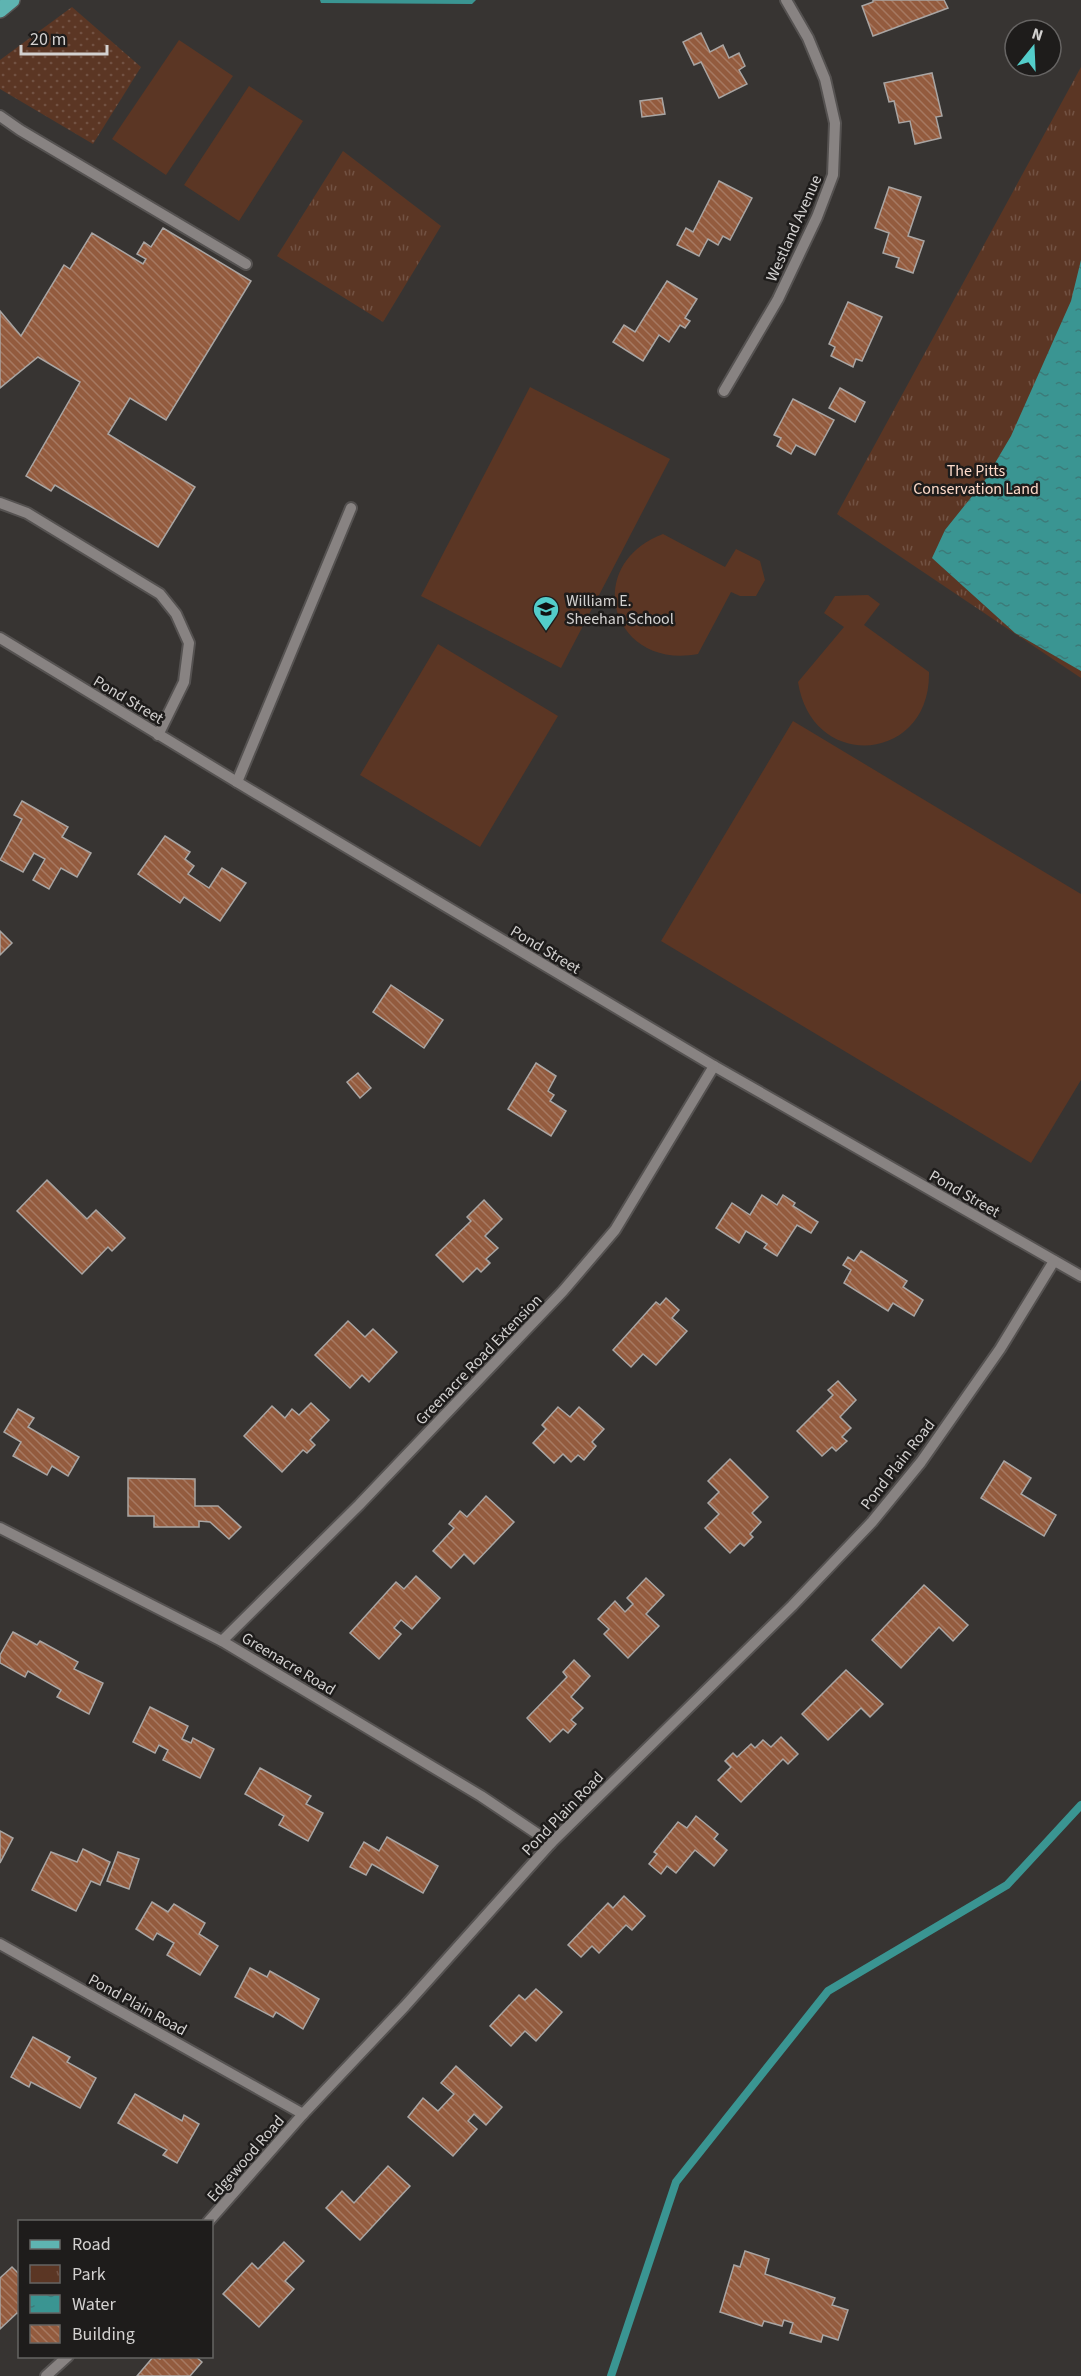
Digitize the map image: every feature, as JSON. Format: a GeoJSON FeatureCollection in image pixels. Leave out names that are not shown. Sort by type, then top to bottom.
{"type":"FeatureCollection","features":[{"type":"Feature","properties":{"kind":"main road"},"geometry":{"type":"LineString","coordinates":[[0,10],[12,0]]}},
{"type":"Feature","properties":{"kind":"street","name":"Westland Avenue"},"geometry":{"type":"LineString","coordinates":[[724,391],[778,298],[833,175],[835,123],[825,79],[808,38],[786,0]]}},
{"type":"Feature","properties":{"kind":"street"},"geometry":{"type":"LineString","coordinates":[[0,116],[246,264]]}},
{"type":"Feature","properties":{"kind":"street"},"geometry":{"type":"LineString","coordinates":[[0,503],[27,513],[160,594],[176,614],[189,643],[184,682],[158,735]]}},
{"type":"Feature","properties":{"kind":"street"},"geometry":{"type":"LineString","coordinates":[[237,782],[351,507]]}},
{"type":"Feature","properties":{"kind":"street","name":"Pond Street"},"geometry":{"type":"LineString","coordinates":[[0,638],[158,735],[714,1066],[1081,1276]]}},
{"type":"Feature","properties":{"kind":"street","name":"Greenacre Road Extension"},"geometry":{"type":"LineString","coordinates":[[222,1641],[359,1505],[563,1291],[615,1230],[714,1066]]}},
{"type":"Feature","properties":{"kind":"street","name":"Pond Plain Road"},"geometry":{"type":"LineString","coordinates":[[0,1944],[303,2114],[405,2006],[551,1843],[792,1606],[872,1522],[921,1462],[1000,1349],[1054,1261]]}},
{"type":"Feature","properties":{"kind":"street","name":"Greenacre Road"},"geometry":{"type":"LineString","coordinates":[[0,1528],[222,1641],[481,1796],[551,1843]]}},
{"type":"Feature","properties":{"kind":"street","name":"Edgewood Road"},"geometry":{"type":"LineString","coordinates":[[210,2220],[303,2114]]}},
{"type":"Feature","properties":{"kind":"street"},"geometry":{"type":"LineString","coordinates":[[46,2376],[66,2358]]}},
{"type":"Feature","properties":{"kind":"green space"},"geometry":{"type":"Polygon","coordinates":[[[72,7],[141,67],[93,144],[0,89],[0,60],[72,7]]]}},
{"type":"Feature","properties":{"kind":"green space"},"geometry":{"type":"Polygon","coordinates":[[[179,40],[233,76],[166,175],[112,139],[179,40]]]}},
{"type":"Feature","properties":{"kind":"green space","name":"The Pitts Conservation Land"},"geometry":{"type":"Polygon","coordinates":[[[1081,67],[1081,678],[837,514],[1081,67]]]}},
{"type":"Feature","properties":{"kind":"green space"},"geometry":{"type":"Polygon","coordinates":[[[249,86],[303,121],[239,221],[184,185],[249,86]]]}},
{"type":"Feature","properties":{"kind":"green space"},"geometry":{"type":"Polygon","coordinates":[[[343,151],[441,226],[383,322],[277,256],[343,151]]]}},
{"type":"Feature","properties":{"kind":"green space"},"geometry":{"type":"Polygon","coordinates":[[[530,387],[670,459],[561,668],[421,596],[530,387]]]}},
{"type":"Feature","properties":{"kind":"green space"},"geometry":{"type":"Polygon","coordinates":[[[663,534],[725,567],[736,549],[760,561],[765,580],[756,596],[740,596],[731,592],[698,654],[668,655],[644,646],[627,631],[617,612],[615,590],[622,568],[637,549],[663,534]]]}},
{"type":"Feature","properties":{"kind":"green space"},"geometry":{"type":"Polygon","coordinates":[[[868,595],[880,604],[864,625],[929,672],[925,702],[911,725],[892,739],[870,745],[846,743],[825,732],[808,711],[798,682],[844,627],[824,613],[835,596],[868,595]]]}},
{"type":"Feature","properties":{"kind":"green space"},"geometry":{"type":"Polygon","coordinates":[[[438,644],[558,716],[480,847],[360,775],[438,644]]]}},
{"type":"Feature","properties":{"kind":"green space"},"geometry":{"type":"Polygon","coordinates":[[[793,721],[1081,894],[1081,1080],[1031,1163],[661,941],[793,721]]]}},
{"type":"Feature","properties":{"kind":"water"},"geometry":{"type":"Polygon","coordinates":[[[320,0],[476,0],[472,4],[321,3],[320,0]]]}},
{"type":"Feature","properties":{"kind":"water"},"geometry":{"type":"Polygon","coordinates":[[[1081,260],[1081,671],[1015,633],[932,558],[945,530],[985,480],[1011,436],[1071,301],[1081,260]]]}},
{"type":"Feature","properties":{"kind":"building"},"geometry":{"type":"Polygon","coordinates":[[[873,0],[944,0],[948,8],[873,36],[862,6],[873,0]]]}},
{"type":"Feature","properties":{"kind":"building"},"geometry":{"type":"Polygon","coordinates":[[[701,33],[710,52],[723,45],[729,58],[739,53],[745,66],[739,70],[747,84],[719,98],[701,62],[694,65],[683,42],[701,33]]]}},
{"type":"Feature","properties":{"kind":"building"},"geometry":{"type":"Polygon","coordinates":[[[932,73],[942,116],[936,117],[941,138],[915,144],[910,121],[899,123],[894,101],[889,102],[884,83],[932,73]]]}},
{"type":"Feature","properties":{"kind":"building"},"geometry":{"type":"Polygon","coordinates":[[[662,98],[665,114],[642,117],[640,101],[662,98]]]}},
{"type":"Feature","properties":{"kind":"building"},"geometry":{"type":"Polygon","coordinates":[[[719,181],[752,198],[730,240],[723,236],[718,245],[708,239],[699,256],[677,245],[686,228],[693,232],[719,181]]]}},
{"type":"Feature","properties":{"kind":"building"},"geometry":{"type":"Polygon","coordinates":[[[889,187],[921,197],[908,236],[924,241],[913,273],[896,267],[899,258],[883,253],[889,233],[875,228],[889,187]]]}},
{"type":"Feature","properties":{"kind":"building"},"geometry":{"type":"Polygon","coordinates":[[[163,228],[251,281],[166,420],[130,398],[108,434],[195,487],[158,547],[55,485],[51,491],[26,476],[80,382],[38,357],[0,388],[0,311],[21,336],[64,265],[70,269],[92,233],[143,264],[146,259],[137,254],[144,242],[151,247],[163,228]]]}},
{"type":"Feature","properties":{"kind":"building"},"geometry":{"type":"Polygon","coordinates":[[[667,281],[697,299],[685,318],[690,321],[685,328],[680,325],[669,342],[659,335],[643,361],[613,342],[624,325],[635,332],[667,281]]]}},
{"type":"Feature","properties":{"kind":"building"},"geometry":{"type":"Polygon","coordinates":[[[848,302],[882,317],[862,361],[856,359],[853,367],[831,356],[835,347],[829,344],[848,302]]]}},
{"type":"Feature","properties":{"kind":"building"},"geometry":{"type":"Polygon","coordinates":[[[840,388],[865,402],[855,422],[829,408],[840,388]]]}},
{"type":"Feature","properties":{"kind":"building"},"geometry":{"type":"Polygon","coordinates":[[[793,399],[834,420],[815,455],[796,445],[791,454],[777,446],[781,438],[774,435],[793,399]]]}},
{"type":"Feature","properties":{"kind":"building"},"geometry":{"type":"Polygon","coordinates":[[[22,801],[68,827],[62,837],[91,853],[77,877],[61,868],[49,889],[33,880],[45,859],[34,853],[23,872],[0,860],[22,819],[14,815],[22,801]]]}},
{"type":"Feature","properties":{"kind":"building"},"geometry":{"type":"Polygon","coordinates":[[[165,836],[190,852],[185,859],[194,866],[188,874],[209,888],[222,868],[246,883],[220,921],[184,897],[180,903],[138,874],[165,836]]]}},
{"type":"Feature","properties":{"kind":"building"},"geometry":{"type":"Polygon","coordinates":[[[0,931],[12,943],[0,955],[0,931]]]}},
{"type":"Feature","properties":{"kind":"building"},"geometry":{"type":"Polygon","coordinates":[[[391,985],[443,1020],[424,1048],[373,1012],[391,985]]]}},
{"type":"Feature","properties":{"kind":"building"},"geometry":{"type":"Polygon","coordinates":[[[536,1063],[556,1076],[548,1091],[554,1095],[550,1101],[566,1111],[551,1136],[508,1109],[536,1063]]]}},
{"type":"Feature","properties":{"kind":"building"},"geometry":{"type":"Polygon","coordinates":[[[358,1073],[371,1088],[360,1098],[347,1082],[358,1073]]]}},
{"type":"Feature","properties":{"kind":"building"},"geometry":{"type":"Polygon","coordinates":[[[47,1180],[87,1219],[96,1210],[125,1238],[112,1251],[108,1247],[82,1274],[17,1211],[47,1180]]]}},
{"type":"Feature","properties":{"kind":"building"},"geometry":{"type":"Polygon","coordinates":[[[762,1195],[777,1205],[783,1195],[795,1203],[793,1206],[818,1222],[811,1233],[797,1225],[777,1256],[764,1248],[767,1244],[746,1231],[739,1243],[716,1228],[732,1203],[750,1215],[762,1195]]]}},
{"type":"Feature","properties":{"kind":"building"},"geometry":{"type":"Polygon","coordinates":[[[484,1200],[502,1219],[485,1236],[498,1248],[486,1259],[490,1263],[481,1272],[477,1268],[463,1282],[436,1255],[471,1221],[467,1217],[484,1200]]]}},
{"type":"Feature","properties":{"kind":"building"},"geometry":{"type":"Polygon","coordinates":[[[861,1251],[907,1281],[903,1287],[923,1300],[914,1316],[893,1303],[888,1311],[844,1283],[851,1270],[843,1265],[848,1257],[854,1261],[861,1251]]]}},
{"type":"Feature","properties":{"kind":"building"},"geometry":{"type":"Polygon","coordinates":[[[666,1298],[679,1310],[672,1318],[687,1331],[656,1365],[643,1354],[631,1367],[613,1350],[656,1302],[660,1305],[666,1298]]]}},
{"type":"Feature","properties":{"kind":"building"},"geometry":{"type":"Polygon","coordinates":[[[348,1321],[365,1337],[373,1329],[397,1352],[369,1382],[362,1375],[350,1388],[315,1355],[348,1321]]]}},
{"type":"Feature","properties":{"kind":"building"},"geometry":{"type":"Polygon","coordinates":[[[838,1381],[856,1400],[840,1417],[851,1428],[842,1437],[847,1441],[836,1451],[832,1447],[822,1456],[797,1431],[833,1395],[828,1390],[838,1381]]]}},
{"type":"Feature","properties":{"kind":"building"},"geometry":{"type":"Polygon","coordinates":[[[311,1403],[329,1420],[310,1440],[315,1445],[307,1453],[303,1450],[282,1472],[244,1436],[272,1406],[285,1418],[292,1409],[299,1415],[311,1403]]]}},
{"type":"Feature","properties":{"kind":"building"},"geometry":{"type":"Polygon","coordinates":[[[558,1407],[570,1417],[579,1407],[604,1429],[592,1442],[596,1446],[584,1460],[578,1455],[571,1462],[563,1454],[554,1463],[533,1443],[546,1429],[542,1425],[558,1407]]]}},
{"type":"Feature","properties":{"kind":"building"},"geometry":{"type":"Polygon","coordinates":[[[18,1409],[34,1418],[28,1427],[79,1457],[68,1476],[52,1466],[47,1475],[13,1456],[21,1442],[4,1432],[18,1409]]]}},
{"type":"Feature","properties":{"kind":"building"},"geometry":{"type":"Polygon","coordinates":[[[730,1459],[768,1497],[752,1513],[761,1522],[750,1534],[753,1537],[744,1546],[740,1543],[730,1553],[705,1528],[719,1514],[708,1503],[719,1492],[708,1481],[730,1459]]]}},
{"type":"Feature","properties":{"kind":"building"},"geometry":{"type":"Polygon","coordinates":[[[1004,1461],[1031,1478],[1021,1494],[1056,1515],[1044,1536],[981,1498],[1004,1461]]]}},
{"type":"Feature","properties":{"kind":"building"},"geometry":{"type":"Polygon","coordinates":[[[128,1478],[195,1479],[195,1506],[218,1506],[241,1527],[229,1539],[210,1522],[199,1521],[199,1527],[154,1527],[154,1516],[128,1516],[128,1478]]]}},
{"type":"Feature","properties":{"kind":"building"},"geometry":{"type":"Polygon","coordinates":[[[486,1496],[514,1522],[474,1564],[464,1554],[451,1568],[433,1551],[454,1528],[449,1524],[460,1511],[467,1517],[486,1496]]]}},
{"type":"Feature","properties":{"kind":"building"},"geometry":{"type":"Polygon","coordinates":[[[416,1576],[440,1598],[412,1629],[401,1620],[394,1628],[401,1634],[379,1659],[350,1633],[396,1582],[404,1589],[416,1576]]]}},
{"type":"Feature","properties":{"kind":"building"},"geometry":{"type":"Polygon","coordinates":[[[646,1578],[664,1595],[646,1614],[659,1626],[628,1658],[604,1634],[609,1629],[598,1619],[615,1601],[625,1612],[633,1604],[627,1598],[646,1578]]]}},
{"type":"Feature","properties":{"kind":"building"},"geometry":{"type":"Polygon","coordinates":[[[924,1585],[968,1625],[953,1641],[939,1627],[901,1668],[872,1640],[924,1585]]]}},
{"type":"Feature","properties":{"kind":"building"},"geometry":{"type":"Polygon","coordinates":[[[13,1632],[37,1645],[40,1641],[78,1662],[74,1669],[103,1683],[89,1714],[57,1697],[61,1690],[28,1671],[25,1677],[0,1663],[0,1655],[13,1632]]]}},
{"type":"Feature","properties":{"kind":"building"},"geometry":{"type":"Polygon","coordinates":[[[574,1660],[590,1676],[571,1697],[583,1708],[571,1720],[576,1724],[568,1733],[563,1729],[550,1742],[527,1718],[567,1677],[563,1672],[574,1660]]]}},
{"type":"Feature","properties":{"kind":"building"},"geometry":{"type":"Polygon","coordinates":[[[846,1670],[883,1704],[870,1717],[861,1708],[828,1740],[802,1714],[846,1670]]]}},
{"type":"Feature","properties":{"kind":"building"},"geometry":{"type":"Polygon","coordinates":[[[150,1707],[188,1726],[182,1739],[191,1743],[193,1738],[214,1749],[200,1778],[163,1760],[168,1750],[159,1745],[155,1753],[133,1742],[150,1707]]]}},
{"type":"Feature","properties":{"kind":"building"},"geometry":{"type":"Polygon","coordinates":[[[781,1737],[798,1754],[788,1764],[783,1759],[741,1802],[718,1780],[731,1767],[725,1761],[733,1753],[737,1757],[751,1744],[755,1748],[763,1740],[771,1747],[781,1737]]]}},
{"type":"Feature","properties":{"kind":"building"},"geometry":{"type":"Polygon","coordinates":[[[260,1768],[311,1796],[306,1804],[323,1813],[308,1841],[279,1825],[284,1816],[245,1794],[260,1768]]]}},
{"type":"Feature","properties":{"kind":"building"},"geometry":{"type":"Polygon","coordinates":[[[696,1816],[718,1834],[714,1839],[727,1850],[714,1866],[695,1850],[676,1873],[667,1866],[661,1874],[649,1864],[657,1854],[654,1852],[678,1822],[687,1828],[696,1816]]]}},
{"type":"Feature","properties":{"kind":"building"},"geometry":{"type":"Polygon","coordinates":[[[0,1831],[13,1838],[0,1863],[0,1831]]]}},
{"type":"Feature","properties":{"kind":"building"},"geometry":{"type":"Polygon","coordinates":[[[387,1837],[438,1866],[423,1893],[372,1864],[366,1875],[350,1867],[364,1842],[379,1851],[387,1837]]]}},
{"type":"Feature","properties":{"kind":"building"},"geometry":{"type":"Polygon","coordinates":[[[83,1849],[110,1862],[100,1885],[91,1881],[76,1911],[32,1890],[51,1852],[77,1862],[83,1849]]]}},
{"type":"Feature","properties":{"kind":"building"},"geometry":{"type":"Polygon","coordinates":[[[118,1852],[139,1859],[129,1889],[107,1881],[118,1852]]]}},
{"type":"Feature","properties":{"kind":"building"},"geometry":{"type":"Polygon","coordinates":[[[624,1896],[645,1916],[632,1930],[626,1925],[599,1953],[592,1946],[581,1957],[568,1945],[608,1903],[613,1908],[624,1896]]]}},
{"type":"Feature","properties":{"kind":"building"},"geometry":{"type":"Polygon","coordinates":[[[152,1902],[168,1912],[174,1904],[205,1923],[199,1934],[218,1946],[200,1975],[167,1955],[174,1943],[157,1933],[153,1940],[136,1929],[152,1902]]]}},
{"type":"Feature","properties":{"kind":"building"},"geometry":{"type":"Polygon","coordinates":[[[250,1968],[267,1977],[270,1971],[319,1999],[303,2029],[276,2012],[273,2017],[235,1997],[250,1968]]]}},
{"type":"Feature","properties":{"kind":"building"},"geometry":{"type":"Polygon","coordinates":[[[536,1989],[562,2012],[536,2041],[525,2031],[511,2046],[490,2026],[519,1995],[525,2000],[536,1989]]]}},
{"type":"Feature","properties":{"kind":"building"},"geometry":{"type":"Polygon","coordinates":[[[33,2037],[70,2057],[67,2062],[96,2078],[80,2108],[31,2082],[29,2087],[11,2077],[33,2037]]]}},
{"type":"Feature","properties":{"kind":"building"},"geometry":{"type":"Polygon","coordinates":[[[456,2066],[502,2107],[486,2125],[474,2114],[468,2121],[477,2129],[453,2156],[408,2117],[423,2098],[438,2111],[454,2094],[441,2083],[456,2066]]]}},
{"type":"Feature","properties":{"kind":"building"},"geometry":{"type":"Polygon","coordinates":[[[135,2094],[182,2121],[184,2115],[199,2124],[177,2163],[163,2155],[167,2150],[118,2123],[135,2094]]]}},
{"type":"Feature","properties":{"kind":"building"},"geometry":{"type":"Polygon","coordinates":[[[388,2166],[410,2186],[360,2240],[326,2208],[342,2191],[354,2203],[388,2166]]]}},
{"type":"Feature","properties":{"kind":"building"},"geometry":{"type":"Polygon","coordinates":[[[284,2242],[304,2261],[285,2281],[294,2289],[259,2327],[223,2294],[252,2263],[258,2269],[284,2242]]]}},
{"type":"Feature","properties":{"kind":"building"},"geometry":{"type":"Polygon","coordinates":[[[745,2251],[769,2259],[765,2274],[835,2298],[832,2305],[848,2310],[838,2340],[823,2335],[821,2342],[790,2333],[793,2323],[784,2320],[782,2326],[764,2321],[762,2326],[720,2312],[734,2265],[740,2267],[745,2251]]]}},
{"type":"Feature","properties":{"kind":"building"},"geometry":{"type":"Polygon","coordinates":[[[12,2267],[18,2273],[18,2314],[0,2329],[0,2278],[12,2267]]]}},
{"type":"Feature","properties":{"kind":"building"},"geometry":{"type":"Polygon","coordinates":[[[152,2358],[197,2358],[202,2362],[190,2376],[137,2376],[152,2358]]]}},
{"type":"Feature","properties":{"kind":"waterway"},"geometry":{"type":"LineString","coordinates":[[611,2376],[676,2182],[828,1991],[1007,1885],[1081,1805]]}},
{"type":"Feature","properties":{"kind":"place","name":"William E. Sheehan School"},"geometry":{"type":"Point","coordinates":[546,632]}}]}
